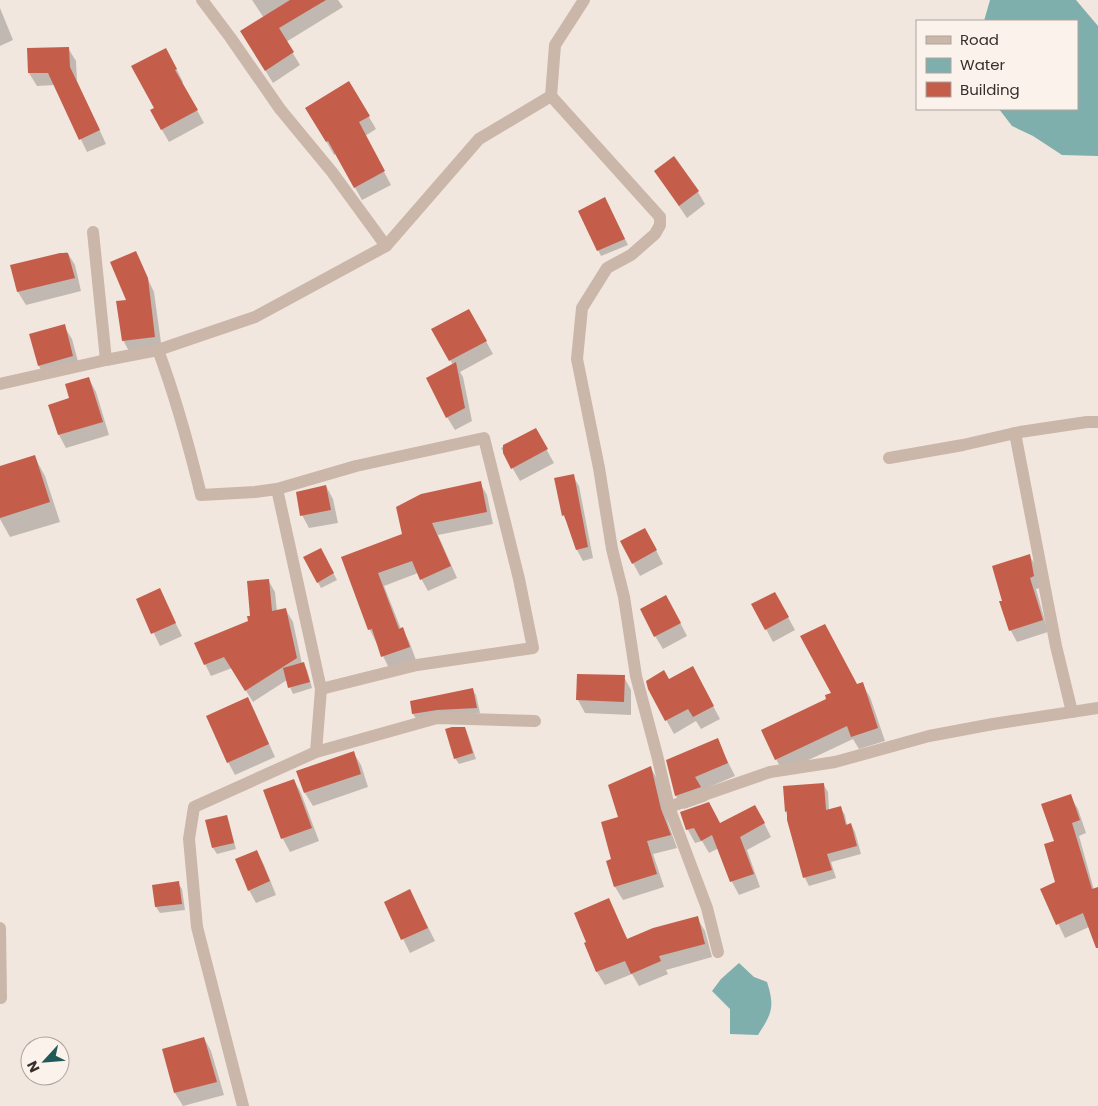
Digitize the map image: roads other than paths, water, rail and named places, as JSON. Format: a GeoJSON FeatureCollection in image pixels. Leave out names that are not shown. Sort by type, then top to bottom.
{"type":"FeatureCollection","features":[{"type":"Feature","properties":{"kind":"street"},"geometry":{"type":"LineString","coordinates":[[202,0],[280,109],[332,172],[386,246]]}},
{"type":"Feature","properties":{"kind":"street"},"geometry":{"type":"LineString","coordinates":[[584,0],[555,45],[551,96],[660,217],[660,226],[655,234],[631,255],[607,268],[582,308],[577,359],[599,468],[612,549],[624,597],[636,676],[669,808],[707,908],[718,952]]}},
{"type":"Feature","properties":{"kind":"street"},"geometry":{"type":"LineString","coordinates":[[0,384],[158,350],[255,317],[386,246],[479,139],[551,96]]}},
{"type":"Feature","properties":{"kind":"street"},"geometry":{"type":"LineString","coordinates":[[93,232],[106,360]]}},
{"type":"Feature","properties":{"kind":"street"},"geometry":{"type":"LineString","coordinates":[[158,350],[172,386],[184,426],[201,495],[277,489],[356,466],[484,438],[519,579],[533,648],[416,665],[321,689]]}},
{"type":"Feature","properties":{"kind":"street"},"geometry":{"type":"LineString","coordinates":[[889,458],[963,445],[1015,433],[1098,422]]}},
{"type":"Feature","properties":{"kind":"street"},"geometry":{"type":"LineString","coordinates":[[1015,433],[1056,646],[1072,712]]}},
{"type":"Feature","properties":{"kind":"street"},"geometry":{"type":"LineString","coordinates":[[277,489],[321,689],[316,752]]}},
{"type":"Feature","properties":{"kind":"street"},"geometry":{"type":"LineString","coordinates":[[669,808],[770,772],[835,762],[930,736],[1098,708]]}},
{"type":"Feature","properties":{"kind":"street"},"geometry":{"type":"LineString","coordinates":[[244,1106],[198,926],[189,839],[194,807],[316,752],[437,718],[535,720]]}},
{"type":"Feature","properties":{"kind":"street"},"geometry":{"type":"LineString","coordinates":[[0,928],[1,998]]}},
{"type":"Feature","properties":{"kind":"water"},"geometry":{"type":"Polygon","coordinates":[[[990,0],[1076,0],[1098,26],[1098,156],[1062,155],[1033,136],[1012,126],[1000,110],[1078,110],[1078,20],[984,20],[990,0]]]}},
{"type":"Feature","properties":{"kind":"water"},"geometry":{"type":"Polygon","coordinates":[[[739,963],[754,977],[767,982],[771,998],[771,1010],[758,1035],[730,1034],[730,1009],[712,991],[721,979],[739,963]]]}}]}
